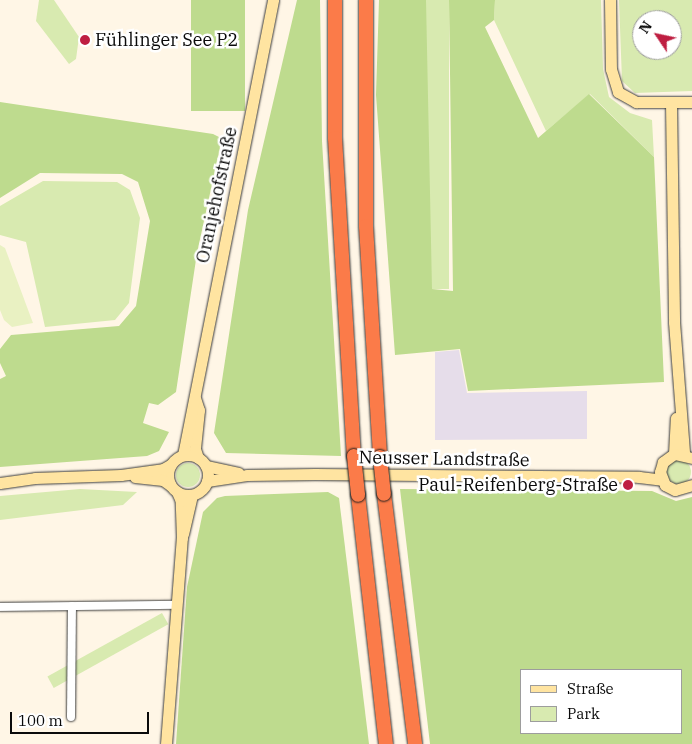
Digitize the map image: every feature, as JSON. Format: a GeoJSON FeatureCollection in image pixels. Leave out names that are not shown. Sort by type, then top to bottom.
{"type":"FeatureCollection","features":[{"type":"Feature","properties":{"kind":"highway"},"geometry":{"type":"LineString","coordinates":[[336,0],[335,138],[354,456],[386,744]]}},
{"type":"Feature","properties":{"kind":"highway"},"geometry":{"type":"LineString","coordinates":[[366,0],[366,226],[380,457],[415,744]]}},
{"type":"Feature","properties":{"kind":"street","name":"Oranjehofstraße"},"geometry":{"type":"LineString","coordinates":[[183,455],[190,410],[195,398],[204,337],[273,0]]}},
{"type":"Feature","properties":{"kind":"street"},"geometry":{"type":"LineString","coordinates":[[610,0],[612,69],[618,92],[636,102],[692,102]]}},
{"type":"Feature","properties":{"kind":"street"},"geometry":{"type":"LineString","coordinates":[[671,102],[674,322],[683,455]]}},
{"type":"Feature","properties":{"kind":"street","name":"Oranjehofstraße"},"geometry":{"type":"LineString","coordinates":[[195,398],[199,410],[195,449],[202,462]]}},
{"type":"Feature","properties":{"kind":"street"},"geometry":{"type":"LineString","coordinates":[[0,483],[35,478],[121,475],[163,469],[183,455],[202,462],[207,481],[201,490],[192,495],[173,489],[163,480],[121,475]]}},
{"type":"Feature","properties":{"kind":"street","name":"Neusser Landstraße"},"geometry":{"type":"LineString","coordinates":[[639,477],[683,455]]}},
{"type":"Feature","properties":{"kind":"street","name":"Neusser Landstraße"},"geometry":{"type":"LineString","coordinates":[[202,462],[247,475]]}},
{"type":"Feature","properties":{"kind":"street"},"geometry":{"type":"LineString","coordinates":[[170,464],[167,474],[180,500],[182,538]]}},
{"type":"Feature","properties":{"kind":"street"},"geometry":{"type":"LineString","coordinates":[[661,467],[662,480]]}},
{"type":"Feature","properties":{"kind":"street","name":"Neusser Landstraße"},"geometry":{"type":"LineString","coordinates":[[207,481],[247,475],[639,477],[662,480],[675,490],[692,485]]}},
{"type":"Feature","properties":{"kind":"street"},"geometry":{"type":"LineString","coordinates":[[166,744],[175,605],[182,538],[192,495]]}},
{"type":"Feature","properties":{"kind":"street"},"geometry":{"type":"LineString","coordinates":[[0,607],[175,605]]}},
{"type":"Feature","properties":{"kind":"street"},"geometry":{"type":"LineString","coordinates":[[71,717],[72,606]]}},
{"type":"Feature","properties":{"kind":"shaded area"},"geometry":{"type":"Polygon","coordinates":[[[459,350],[467,393],[587,391],[587,439],[435,440],[435,352],[459,350]]]}},
{"type":"Feature","properties":{"kind":"green space"},"geometry":{"type":"Polygon","coordinates":[[[39,0],[54,0],[79,37],[76,59],[69,64],[36,21],[39,0]]]}},
{"type":"Feature","properties":{"kind":"green space"},"geometry":{"type":"Polygon","coordinates":[[[191,0],[245,0],[245,111],[191,111],[191,0]]]}},
{"type":"Feature","properties":{"kind":"green space"},"geometry":{"type":"Polygon","coordinates":[[[297,0],[320,0],[322,141],[341,456],[226,453],[214,433],[248,210],[297,0]]]}},
{"type":"Feature","properties":{"kind":"green space"},"geometry":{"type":"Polygon","coordinates":[[[379,0],[426,0],[432,289],[453,291],[449,0],[495,0],[494,20],[485,27],[538,138],[589,94],[654,157],[664,382],[468,391],[460,349],[395,355],[376,95],[379,0]]]}},
{"type":"Feature","properties":{"kind":"green space"},"geometry":{"type":"Polygon","coordinates":[[[426,0],[449,0],[449,289],[426,289],[426,0]]]}},
{"type":"Feature","properties":{"kind":"green space"},"geometry":{"type":"Polygon","coordinates":[[[495,0],[601,0],[603,69],[609,97],[630,113],[652,120],[654,157],[590,94],[546,131],[494,20],[495,0]]]}},
{"type":"Feature","properties":{"kind":"green space"},"geometry":{"type":"Polygon","coordinates":[[[619,0],[692,0],[692,91],[635,93],[622,81],[619,0]]]}},
{"type":"Feature","properties":{"kind":"green space"},"geometry":{"type":"Polygon","coordinates":[[[0,102],[213,134],[219,137],[221,143],[197,253],[176,392],[158,405],[149,403],[143,423],[169,432],[159,451],[147,456],[0,467],[0,379],[6,376],[0,363],[0,349],[11,335],[119,326],[136,306],[150,221],[138,182],[122,174],[40,173],[0,198],[0,102]]]}},
{"type":"Feature","properties":{"kind":"green space"},"geometry":{"type":"Polygon","coordinates":[[[43,181],[117,182],[130,190],[140,218],[129,303],[115,320],[45,327],[26,242],[0,235],[0,206],[43,181]]]}},
{"type":"Feature","properties":{"kind":"green space"},"geometry":{"type":"Polygon","coordinates":[[[0,245],[5,248],[33,323],[12,327],[4,320],[0,310],[0,245]]]}},
{"type":"Feature","properties":{"kind":"green space"},"geometry":{"type":"Polygon","coordinates":[[[679,460],[687,464],[691,472],[687,480],[679,484],[671,480],[667,472],[671,464],[679,460]]]}},
{"type":"Feature","properties":{"kind":"green space"},"geometry":{"type":"Polygon","coordinates":[[[183,463],[193,463],[200,470],[200,480],[193,487],[183,487],[176,480],[176,470],[183,463]]]}},
{"type":"Feature","properties":{"kind":"green space"},"geometry":{"type":"Polygon","coordinates":[[[80,489],[137,492],[123,505],[0,520],[0,496],[80,489]]]}},
{"type":"Feature","properties":{"kind":"green space"},"geometry":{"type":"Polygon","coordinates":[[[400,489],[652,491],[676,501],[692,497],[692,744],[430,744],[400,489]]]}},
{"type":"Feature","properties":{"kind":"green space"},"geometry":{"type":"Polygon","coordinates":[[[328,492],[339,498],[369,744],[176,744],[187,587],[203,512],[217,498],[225,496],[328,492]]]}},
{"type":"Feature","properties":{"kind":"green space"},"geometry":{"type":"Polygon","coordinates":[[[162,613],[168,624],[54,688],[47,677],[162,613]]]}},
{"type":"Feature","properties":{"kind":"place","name":"Fühlinger See P2"},"geometry":{"type":"Point","coordinates":[85,40]}},
{"type":"Feature","properties":{"kind":"place","name":"Paul-Reifenberg-Straße"},"geometry":{"type":"Point","coordinates":[628,485]}}]}
